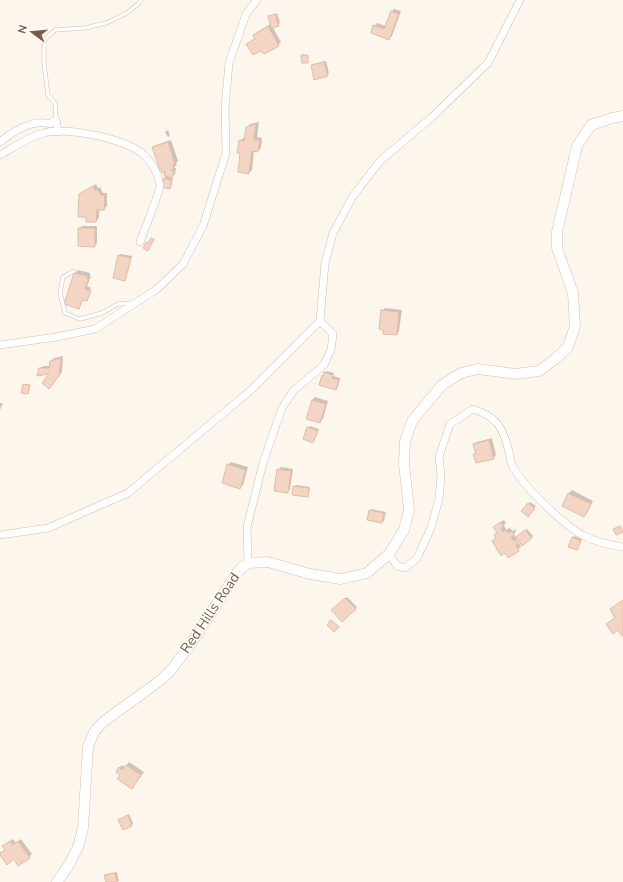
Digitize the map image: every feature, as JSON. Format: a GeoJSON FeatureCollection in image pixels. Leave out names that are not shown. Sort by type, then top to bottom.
{"type":"FeatureCollection","features":[{"type":"Feature","properties":{"kind":"main road","name":"Red Hills Road"},"geometry":{"type":"LineString","coordinates":[[57,882],[69,865],[78,847],[83,828],[88,747],[94,732],[103,722],[161,680],[171,670],[188,648],[232,578],[239,570],[248,563],[268,562],[310,574],[341,579],[368,573],[390,554],[404,530],[409,510],[404,463],[405,441],[412,421],[442,385],[461,373],[478,369],[516,374],[539,371],[568,347],[575,326],[573,293],[557,248],[557,232],[577,146],[591,124],[623,116]]}},
{"type":"Feature","properties":{"kind":"street"},"geometry":{"type":"LineString","coordinates":[[0,345],[56,337],[95,329],[157,289],[183,264],[203,226],[226,154],[226,108],[229,63],[246,14],[257,0]]}},
{"type":"Feature","properties":{"kind":"street"},"geometry":{"type":"LineString","coordinates":[[0,535],[48,528],[128,493],[251,390],[320,321],[325,263],[333,232],[353,196],[380,161],[432,117],[488,63],[520,0]]}},
{"type":"Feature","properties":{"kind":"street"},"geometry":{"type":"LineString","coordinates":[[0,142],[33,123],[43,122],[50,124],[56,120],[58,132]]}},
{"type":"Feature","properties":{"kind":"street"},"geometry":{"type":"LineString","coordinates":[[0,155],[44,132],[75,131],[108,138],[123,143],[144,154],[156,170],[160,187],[140,242]]}},
{"type":"Feature","properties":{"kind":"street"},"geometry":{"type":"LineString","coordinates":[[248,563],[247,527],[263,463],[282,408],[294,390],[324,366],[331,350],[333,334],[320,321]]}},
{"type":"Feature","properties":{"kind":"street"},"geometry":{"type":"LineString","coordinates":[[390,554],[397,566],[405,568],[418,558],[432,528],[439,499],[441,475],[439,457],[450,424],[473,408],[484,412],[498,422],[505,435],[512,466],[528,487],[560,518],[583,535],[610,545],[623,547]]}},
{"type":"Feature","properties":{"kind":"lane"},"geometry":{"type":"LineString","coordinates":[[56,120],[55,103],[48,95],[44,63],[44,45],[46,38],[56,30],[85,28],[106,23],[128,13],[141,0]]}},
{"type":"Feature","properties":{"kind":"lane"},"geometry":{"type":"LineString","coordinates":[[74,271],[63,277],[60,293],[65,313],[80,319],[102,313],[118,304],[136,303]]}},
{"type":"Feature","properties":{"kind":"building"},"geometry":{"type":"Polygon","coordinates":[[[391,11],[399,14],[389,40],[371,33],[373,25],[384,29],[391,11]]]}},
{"type":"Feature","properties":{"kind":"building"},"geometry":{"type":"Polygon","coordinates":[[[275,14],[279,26],[271,28],[268,16],[275,14]]]}},
{"type":"Feature","properties":{"kind":"building"},"geometry":{"type":"Polygon","coordinates":[[[268,26],[279,46],[264,54],[261,51],[253,55],[246,44],[255,39],[253,35],[268,26]]]}},
{"type":"Feature","properties":{"kind":"building"},"geometry":{"type":"Polygon","coordinates":[[[301,55],[308,55],[308,63],[302,63],[301,55]]]}},
{"type":"Feature","properties":{"kind":"building"},"geometry":{"type":"Polygon","coordinates":[[[324,62],[328,76],[314,80],[311,65],[324,62]]]}},
{"type":"Feature","properties":{"kind":"building"},"geometry":{"type":"Polygon","coordinates":[[[256,124],[254,140],[260,140],[258,152],[252,151],[249,174],[238,172],[240,153],[237,153],[239,140],[244,141],[246,127],[256,124]]]}},
{"type":"Feature","properties":{"kind":"building"},"geometry":{"type":"Polygon","coordinates":[[[168,142],[175,164],[173,165],[174,169],[171,170],[174,171],[172,178],[164,176],[165,171],[162,173],[161,169],[160,170],[152,147],[168,142]]]}},
{"type":"Feature","properties":{"kind":"building"},"geometry":{"type":"Polygon","coordinates":[[[164,178],[172,180],[170,189],[162,187],[164,178]]]}},
{"type":"Feature","properties":{"kind":"building"},"geometry":{"type":"Polygon","coordinates":[[[93,186],[101,195],[105,195],[104,210],[97,210],[96,222],[86,222],[86,217],[78,217],[79,194],[93,186]]]}},
{"type":"Feature","properties":{"kind":"building"},"geometry":{"type":"Polygon","coordinates":[[[78,228],[95,228],[95,247],[78,246],[78,228]]]}},
{"type":"Feature","properties":{"kind":"building"},"geometry":{"type":"Polygon","coordinates":[[[151,238],[154,239],[148,251],[143,248],[146,242],[148,243],[151,238]]]}},
{"type":"Feature","properties":{"kind":"building"},"geometry":{"type":"Polygon","coordinates":[[[118,255],[131,258],[125,281],[113,278],[118,255]]]}},
{"type":"Feature","properties":{"kind":"building"},"geometry":{"type":"Polygon","coordinates":[[[74,273],[88,276],[87,279],[89,279],[85,289],[91,291],[87,301],[82,300],[79,309],[64,304],[74,273]]]}},
{"type":"Feature","properties":{"kind":"building"},"geometry":{"type":"Polygon","coordinates":[[[381,310],[399,312],[397,335],[383,334],[383,330],[379,329],[381,310]]]}},
{"type":"Feature","properties":{"kind":"building"},"geometry":{"type":"Polygon","coordinates":[[[61,358],[59,376],[49,389],[42,383],[49,374],[37,376],[39,368],[49,368],[50,361],[61,358]]]}},
{"type":"Feature","properties":{"kind":"building"},"geometry":{"type":"Polygon","coordinates":[[[324,372],[333,375],[332,378],[339,380],[336,390],[319,385],[324,372]]]}},
{"type":"Feature","properties":{"kind":"building"},"geometry":{"type":"Polygon","coordinates":[[[23,384],[30,385],[28,394],[21,393],[23,384]]]}},
{"type":"Feature","properties":{"kind":"building"},"geometry":{"type":"Polygon","coordinates":[[[312,400],[326,404],[320,423],[306,419],[312,400]]]}},
{"type":"Feature","properties":{"kind":"building"},"geometry":{"type":"Polygon","coordinates":[[[307,427],[318,431],[313,443],[303,439],[307,427]]]}},
{"type":"Feature","properties":{"kind":"building"},"geometry":{"type":"Polygon","coordinates":[[[489,440],[494,459],[476,463],[473,454],[476,454],[473,444],[489,440]]]}},
{"type":"Feature","properties":{"kind":"building"},"geometry":{"type":"Polygon","coordinates":[[[227,464],[246,470],[240,489],[222,483],[227,464]]]}},
{"type":"Feature","properties":{"kind":"building"},"geometry":{"type":"Polygon","coordinates":[[[277,469],[291,471],[288,493],[274,491],[277,469]]]}},
{"type":"Feature","properties":{"kind":"building"},"geometry":{"type":"Polygon","coordinates":[[[293,486],[309,488],[308,497],[292,495],[293,486]]]}},
{"type":"Feature","properties":{"kind":"building"},"geometry":{"type":"Polygon","coordinates":[[[568,493],[591,504],[584,517],[562,506],[568,493]]]}},
{"type":"Feature","properties":{"kind":"building"},"geometry":{"type":"Polygon","coordinates":[[[528,503],[535,508],[528,517],[521,511],[528,503]]]}},
{"type":"Feature","properties":{"kind":"building"},"geometry":{"type":"Polygon","coordinates":[[[369,510],[384,513],[382,523],[367,520],[369,510]]]}},
{"type":"Feature","properties":{"kind":"building"},"geometry":{"type":"Polygon","coordinates":[[[501,522],[504,527],[501,528],[503,532],[505,530],[509,533],[512,531],[514,535],[511,537],[514,541],[516,540],[518,544],[516,545],[519,551],[508,558],[505,553],[501,556],[492,541],[496,538],[494,535],[497,533],[493,527],[501,522]]]}},
{"type":"Feature","properties":{"kind":"building"},"geometry":{"type":"Polygon","coordinates":[[[620,526],[623,532],[616,535],[613,529],[620,526]]]}},
{"type":"Feature","properties":{"kind":"building"},"geometry":{"type":"Polygon","coordinates":[[[525,530],[532,538],[522,546],[516,537],[525,530]]]}},
{"type":"Feature","properties":{"kind":"building"},"geometry":{"type":"Polygon","coordinates":[[[572,537],[581,541],[577,550],[568,547],[572,537]]]}},
{"type":"Feature","properties":{"kind":"building"},"geometry":{"type":"Polygon","coordinates":[[[345,598],[356,609],[342,622],[331,610],[345,598]]]}},
{"type":"Feature","properties":{"kind":"building"},"geometry":{"type":"Polygon","coordinates":[[[623,600],[622,636],[618,630],[613,634],[606,624],[615,618],[610,609],[623,600]]]}},
{"type":"Feature","properties":{"kind":"building"},"geometry":{"type":"Polygon","coordinates":[[[331,620],[339,627],[334,632],[327,625],[331,620]]]}},
{"type":"Feature","properties":{"kind":"building"},"geometry":{"type":"Polygon","coordinates":[[[126,765],[141,775],[132,789],[117,779],[120,775],[116,772],[119,767],[122,770],[126,765]]]}},
{"type":"Feature","properties":{"kind":"building"},"geometry":{"type":"Polygon","coordinates":[[[128,815],[132,826],[123,830],[118,820],[128,815]]]}},
{"type":"Feature","properties":{"kind":"building"},"geometry":{"type":"Polygon","coordinates":[[[10,841],[13,845],[18,841],[30,858],[18,866],[14,859],[7,865],[0,855],[0,853],[5,850],[2,846],[10,841]]]}},
{"type":"Feature","properties":{"kind":"building"},"geometry":{"type":"Polygon","coordinates":[[[115,873],[117,882],[106,882],[104,875],[115,873]]]}}]}
